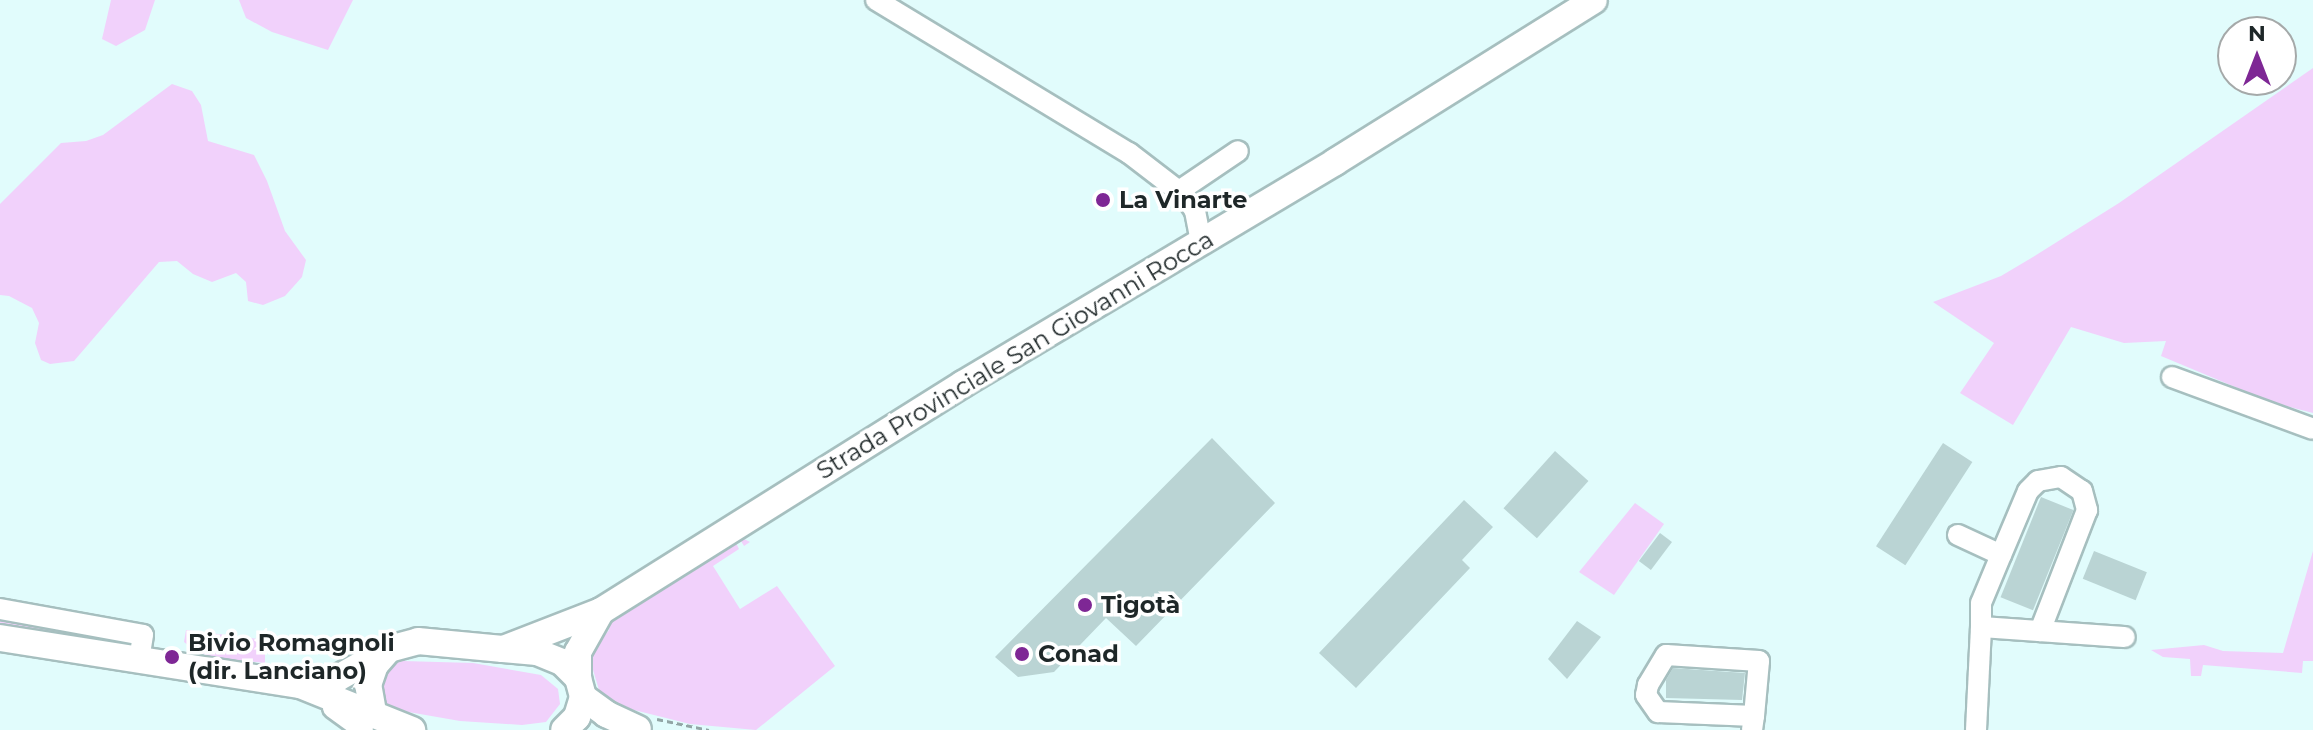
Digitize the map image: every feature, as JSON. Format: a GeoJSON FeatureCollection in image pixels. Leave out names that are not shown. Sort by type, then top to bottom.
{"type":"FeatureCollection","features":[{"type":"Feature","properties":{"kind":"main road","name":"Strada Provinciale San Giovanni Rocca"},"geometry":{"type":"LineString","coordinates":[[503,649],[601,611],[963,384],[1201,242],[1594,0]]}},
{"type":"Feature","properties":{"kind":"main road","name":"Strada Provinciale San Giovanni Rocca"},"geometry":{"type":"LineString","coordinates":[[564,730],[577,717],[580,688],[578,652],[601,611]]}},
{"type":"Feature","properties":{"kind":"main road"},"geometry":{"type":"LineString","coordinates":[[0,638],[300,685],[336,679],[389,649],[418,641],[537,652],[562,662],[580,688],[606,714],[642,725]]}},
{"type":"Feature","properties":{"kind":"main road"},"geometry":{"type":"LineString","coordinates":[[368,724],[368,685],[375,665],[389,649]]}},
{"type":"Feature","properties":{"kind":"main road"},"geometry":{"type":"LineString","coordinates":[[300,685],[368,724],[410,730]]}},
{"type":"Feature","properties":{"kind":"main road"},"geometry":{"type":"LineString","coordinates":[[587,730],[642,725]]}},
{"type":"Feature","properties":{"kind":"street"},"geometry":{"type":"LineString","coordinates":[[876,0],[1115,144],[1179,191],[1195,211],[1201,242]]}},
{"type":"Feature","properties":{"kind":"street"},"geometry":{"type":"LineString","coordinates":[[1179,191],[1238,151]]}},
{"type":"Feature","properties":{"kind":"street"},"geometry":{"type":"LineString","coordinates":[[2172,377],[2313,429]]}},
{"type":"Feature","properties":{"kind":"street"},"geometry":{"type":"LineString","coordinates":[[1976,730],[1981,603],[2028,491],[2038,481],[2061,477],[2082,491],[2087,510],[2040,631]]}},
{"type":"Feature","properties":{"kind":"street"},"geometry":{"type":"LineString","coordinates":[[1958,535],[2001,555]]}},
{"type":"Feature","properties":{"kind":"street"},"geometry":{"type":"LineString","coordinates":[[0,609],[143,635],[139,661]]}},
{"type":"Feature","properties":{"kind":"street"},"geometry":{"type":"LineString","coordinates":[[1981,627],[2125,637]]}},
{"type":"Feature","properties":{"kind":"street"},"geometry":{"type":"LineString","coordinates":[[1666,655],[1759,661],[1753,723],[1658,712],[1646,695],[1648,685],[1666,655]]}},
{"type":"Feature","properties":{"kind":"street"},"geometry":{"type":"LineString","coordinates":[[271,680],[368,724]]}},
{"type":"Feature","properties":{"kind":"path"},"geometry":{"type":"LineString","coordinates":[[642,725],[709,730]]}},
{"type":"Feature","properties":{"kind":"shaded area"},"geometry":{"type":"Polygon","coordinates":[[[111,0],[155,0],[145,30],[116,46],[102,39],[111,0]]]}},
{"type":"Feature","properties":{"kind":"shaded area"},"geometry":{"type":"Polygon","coordinates":[[[239,0],[353,0],[328,50],[272,32],[246,18],[239,0]]]}},
{"type":"Feature","properties":{"kind":"shaded area"},"geometry":{"type":"Polygon","coordinates":[[[2313,68],[2313,413],[2271,402],[2161,356],[2166,341],[2124,343],[2071,327],[2013,425],[1960,393],[1994,343],[1933,302],[2001,276],[2033,257],[2119,203],[2273,96],[2297,96],[2297,79],[2313,68]]]}},
{"type":"Feature","properties":{"kind":"shaded area"},"geometry":{"type":"Polygon","coordinates":[[[172,84],[192,91],[201,105],[208,141],[254,155],[285,231],[306,260],[302,277],[285,296],[263,305],[248,301],[246,282],[236,273],[212,282],[193,274],[177,261],[159,262],[74,361],[50,364],[41,360],[35,343],[39,323],[32,308],[9,296],[0,295],[0,204],[61,143],[86,141],[103,135],[172,84]]]}},
{"type":"Feature","properties":{"kind":"shaded area"},"geometry":{"type":"Polygon","coordinates":[[[1635,503],[1664,524],[1614,595],[1579,572],[1635,503]]]}},
{"type":"Feature","properties":{"kind":"shaded area"},"geometry":{"type":"Polygon","coordinates":[[[738,536],[750,542],[744,546],[741,541],[736,543],[739,549],[713,566],[740,609],[777,586],[835,666],[756,730],[690,724],[614,703],[599,690],[591,663],[593,650],[609,630],[605,624],[738,536]]]}},
{"type":"Feature","properties":{"kind":"shaded area"},"geometry":{"type":"Polygon","coordinates":[[[2313,551],[2313,661],[2303,661],[2302,673],[2203,665],[2201,676],[2191,676],[2190,659],[2163,657],[2151,650],[2204,645],[2223,651],[2283,653],[2313,551]]]}},
{"type":"Feature","properties":{"kind":"shaded area"},"geometry":{"type":"Polygon","coordinates":[[[0,613],[117,638],[113,648],[0,627],[0,613]]]}},
{"type":"Feature","properties":{"kind":"shaded area"},"geometry":{"type":"Polygon","coordinates":[[[186,630],[265,640],[265,663],[211,657],[194,650],[184,642],[186,630]]]}},
{"type":"Feature","properties":{"kind":"shaded area"},"geometry":{"type":"Polygon","coordinates":[[[392,663],[473,663],[541,675],[558,689],[560,704],[546,722],[522,725],[460,721],[397,710],[385,704],[377,685],[392,663]]]}},
{"type":"Feature","properties":{"kind":"building"},"geometry":{"type":"Polygon","coordinates":[[[1212,438],[1275,503],[1136,646],[1106,618],[1054,672],[1018,677],[995,657],[1212,438]]]}},
{"type":"Feature","properties":{"kind":"building"},"geometry":{"type":"Polygon","coordinates":[[[1943,443],[1972,462],[1905,565],[1876,546],[1943,443]]]}},
{"type":"Feature","properties":{"kind":"building"},"geometry":{"type":"Polygon","coordinates":[[[1555,451],[1588,481],[1537,538],[1503,508],[1555,451]]]}},
{"type":"Feature","properties":{"kind":"building"},"geometry":{"type":"Polygon","coordinates":[[[2041,497],[2073,510],[2033,610],[2001,597],[2041,497]]]}},
{"type":"Feature","properties":{"kind":"building"},"geometry":{"type":"Polygon","coordinates":[[[1464,500],[1493,527],[1462,560],[1470,568],[1356,688],[1319,653],[1464,500]]]}},
{"type":"Feature","properties":{"kind":"building"},"geometry":{"type":"Polygon","coordinates":[[[1660,533],[1672,542],[1651,570],[1639,561],[1660,533]]]}},
{"type":"Feature","properties":{"kind":"building"},"geometry":{"type":"Polygon","coordinates":[[[2094,551],[2147,572],[2136,600],[2083,579],[2094,551]]]}},
{"type":"Feature","properties":{"kind":"building"},"geometry":{"type":"Polygon","coordinates":[[[1577,621],[1601,637],[1567,679],[1548,659],[1577,621]]]}},
{"type":"Feature","properties":{"kind":"building"},"geometry":{"type":"Polygon","coordinates":[[[1673,668],[1745,673],[1742,700],[1666,698],[1666,680],[1673,668]]]}},
{"type":"Feature","properties":{"kind":"place","name":"La Vinarte"},"geometry":{"type":"Point","coordinates":[1103,200]}},
{"type":"Feature","properties":{"kind":"place","name":"Tigotà"},"geometry":{"type":"Point","coordinates":[1085,605]}},
{"type":"Feature","properties":{"kind":"place","name":"Conad"},"geometry":{"type":"Point","coordinates":[1022,654]}},
{"type":"Feature","properties":{"kind":"place","name":"Bivio Romagnoli (dir. Lanciano)"},"geometry":{"type":"Point","coordinates":[172,657]}}]}
